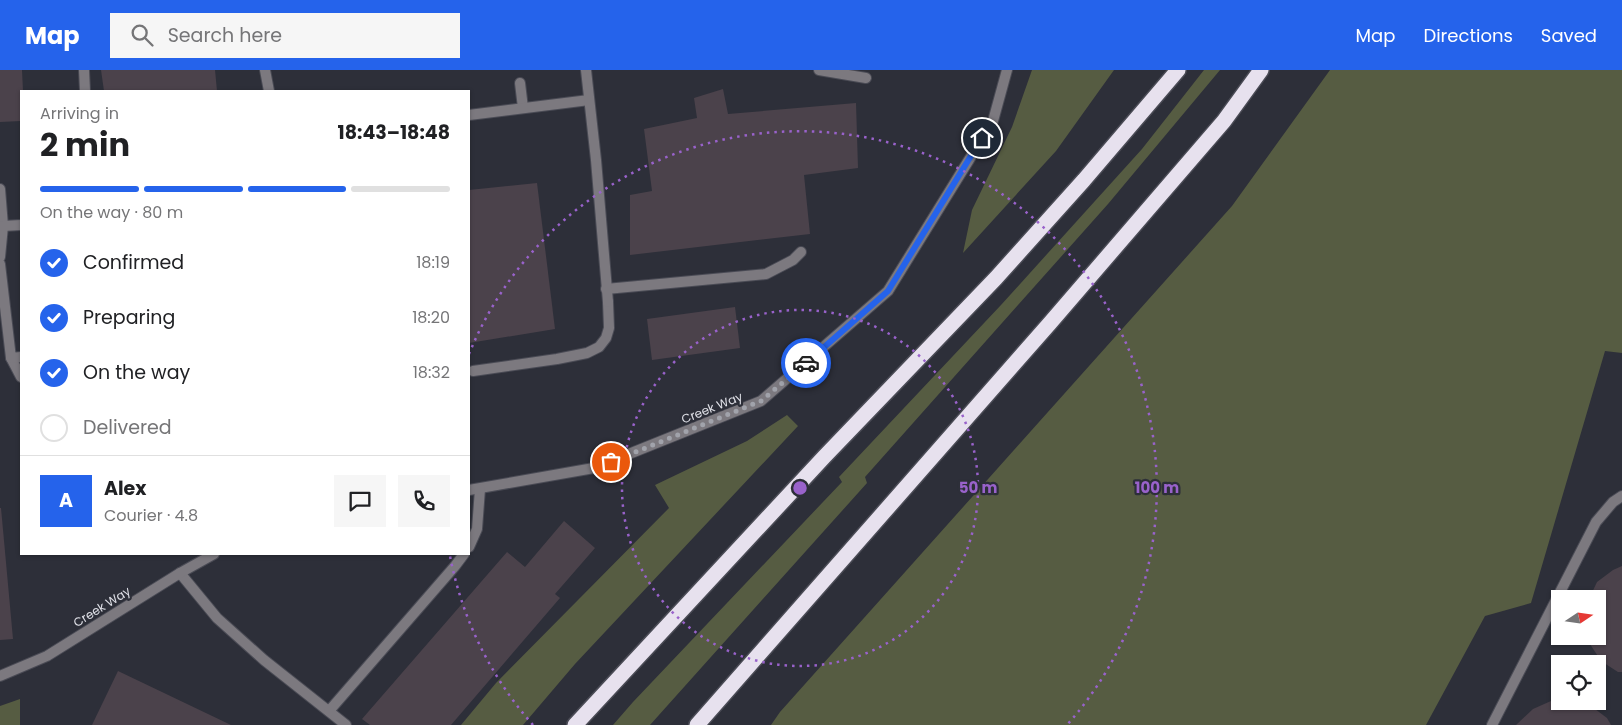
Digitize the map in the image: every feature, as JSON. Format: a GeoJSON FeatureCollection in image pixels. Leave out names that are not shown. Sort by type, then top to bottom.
{"type":"FeatureCollection","features":[{"type":"Feature","properties":{"kind":"highway"},"geometry":{"type":"LineString","coordinates":[[575,725],[824,457],[996,278],[1084,180],[1178,70]]}},
{"type":"Feature","properties":{"kind":"highway"},"geometry":{"type":"LineString","coordinates":[[697,725],[1050,323],[1224,121],[1262,70]]}},
{"type":"Feature","properties":{"kind":"street"},"geometry":{"type":"LineString","coordinates":[[84,70],[85,90]]}},
{"type":"Feature","properties":{"kind":"street"},"geometry":{"type":"LineString","coordinates":[[265,70],[269,90]]}},
{"type":"Feature","properties":{"kind":"street"},"geometry":{"type":"LineString","coordinates":[[472,371],[557,359],[587,352],[599,347],[606,338],[610,328],[596,160],[586,70]]}},
{"type":"Feature","properties":{"kind":"street"},"geometry":{"type":"LineString","coordinates":[[819,70],[866,78]]}},
{"type":"Feature","properties":{"kind":"street","name":"Creek Way"},"geometry":{"type":"LineString","coordinates":[[470,490],[594,468],[761,401],[888,291],[993,121],[1007,70]]}},
{"type":"Feature","properties":{"kind":"street"},"geometry":{"type":"LineString","coordinates":[[520,83],[523,108]]}},
{"type":"Feature","properties":{"kind":"street"},"geometry":{"type":"LineString","coordinates":[[470,114],[589,100]]}},
{"type":"Feature","properties":{"kind":"street"},"geometry":{"type":"LineString","coordinates":[[0,189],[3,226],[0,256]]}},
{"type":"Feature","properties":{"kind":"street"},"geometry":{"type":"LineString","coordinates":[[3,226],[20,225]]}},
{"type":"Feature","properties":{"kind":"street"},"geometry":{"type":"LineString","coordinates":[[606,289],[766,274],[793,260],[801,252]]}},
{"type":"Feature","properties":{"kind":"street"},"geometry":{"type":"LineString","coordinates":[[0,264],[20,373]]}},
{"type":"Feature","properties":{"kind":"street"},"geometry":{"type":"LineString","coordinates":[[470,544],[477,529],[480,489]]}},
{"type":"Feature","properties":{"kind":"street"},"geometry":{"type":"LineString","coordinates":[[1492,725],[1596,522],[1613,502],[1622,496]]}},
{"type":"Feature","properties":{"kind":"street","name":"Creek Way"},"geometry":{"type":"LineString","coordinates":[[0,676],[47,656],[212,555]]}},
{"type":"Feature","properties":{"kind":"street"},"geometry":{"type":"LineString","coordinates":[[329,711],[463,555]]}},
{"type":"Feature","properties":{"kind":"street"},"geometry":{"type":"LineString","coordinates":[[180,573],[217,618],[264,660],[346,725]]}},
{"type":"Feature","properties":{"kind":"green space"},"geometry":{"type":"Polygon","coordinates":[[[1032,70],[1114,70],[1056,151],[963,253],[972,210],[1012,127],[1032,70]]]}},
{"type":"Feature","properties":{"kind":"green space"},"geometry":{"type":"Polygon","coordinates":[[[1204,70],[1220,70],[1108,204],[865,477],[867,483],[650,725],[613,725],[842,482],[839,477],[1001,305],[1142,149],[1204,70]]]}},
{"type":"Feature","properties":{"kind":"green space"},"geometry":{"type":"Polygon","coordinates":[[[1330,70],[1622,70],[1622,353],[1605,351],[1531,603],[1485,616],[1426,725],[771,725],[780,712],[1232,206],[1330,70]]]}},
{"type":"Feature","properties":{"kind":"green space"},"geometry":{"type":"Polygon","coordinates":[[[787,415],[798,426],[575,664],[523,725],[461,725],[496,683],[669,508],[655,485],[747,441],[787,415]]]}},
{"type":"Feature","properties":{"kind":"green space"},"geometry":{"type":"Polygon","coordinates":[[[20,699],[20,725],[0,725],[0,706],[20,699]]]}},
{"type":"Feature","properties":{"kind":"building"},"geometry":{"type":"Polygon","coordinates":[[[0,70],[22,70],[23,90],[20,90],[20,121],[0,122],[0,70]]]}},
{"type":"Feature","properties":{"kind":"building"},"geometry":{"type":"Polygon","coordinates":[[[101,70],[215,70],[217,90],[104,90],[101,70]]]}},
{"type":"Feature","properties":{"kind":"building"},"geometry":{"type":"Polygon","coordinates":[[[723,89],[728,114],[856,103],[858,168],[804,175],[810,234],[630,255],[630,195],[652,191],[644,129],[697,118],[694,98],[723,89]]]}},
{"type":"Feature","properties":{"kind":"building"},"geometry":{"type":"Polygon","coordinates":[[[537,183],[555,329],[470,343],[470,190],[537,183]]]}},
{"type":"Feature","properties":{"kind":"building"},"geometry":{"type":"Polygon","coordinates":[[[735,307],[740,348],[652,360],[647,319],[735,307]]]}},
{"type":"Feature","properties":{"kind":"building"},"geometry":{"type":"Polygon","coordinates":[[[0,508],[13,639],[0,640],[0,508]]]}},
{"type":"Feature","properties":{"kind":"building"},"geometry":{"type":"Polygon","coordinates":[[[564,521],[595,548],[555,594],[560,598],[451,725],[370,725],[362,719],[507,552],[525,567],[564,521]]]}},
{"type":"Feature","properties":{"kind":"building"},"geometry":{"type":"Polygon","coordinates":[[[1622,566],[1622,672],[1618,672],[1606,664],[1606,655],[1597,655],[1591,645],[1606,645],[1606,590],[1593,590],[1597,582],[1622,566]]]}},
{"type":"Feature","properties":{"kind":"building"},"geometry":{"type":"Polygon","coordinates":[[[118,671],[231,725],[92,725],[118,671]]]}},
{"type":"Feature","properties":{"kind":"building"},"geometry":{"type":"Polygon","coordinates":[[[1551,701],[1551,710],[1596,710],[1607,718],[1611,725],[1516,725],[1533,709],[1551,701]]]}},
{"type":"Feature","properties":{"kind":"way so far"},"geometry":{"type":"LineString","coordinates":[[611,462],[761,401],[806,363]]}},
{"type":"Feature","properties":{"kind":"route"},"geometry":{"type":"LineString","coordinates":[[806,363],[888,291],[982,138]]}}]}
